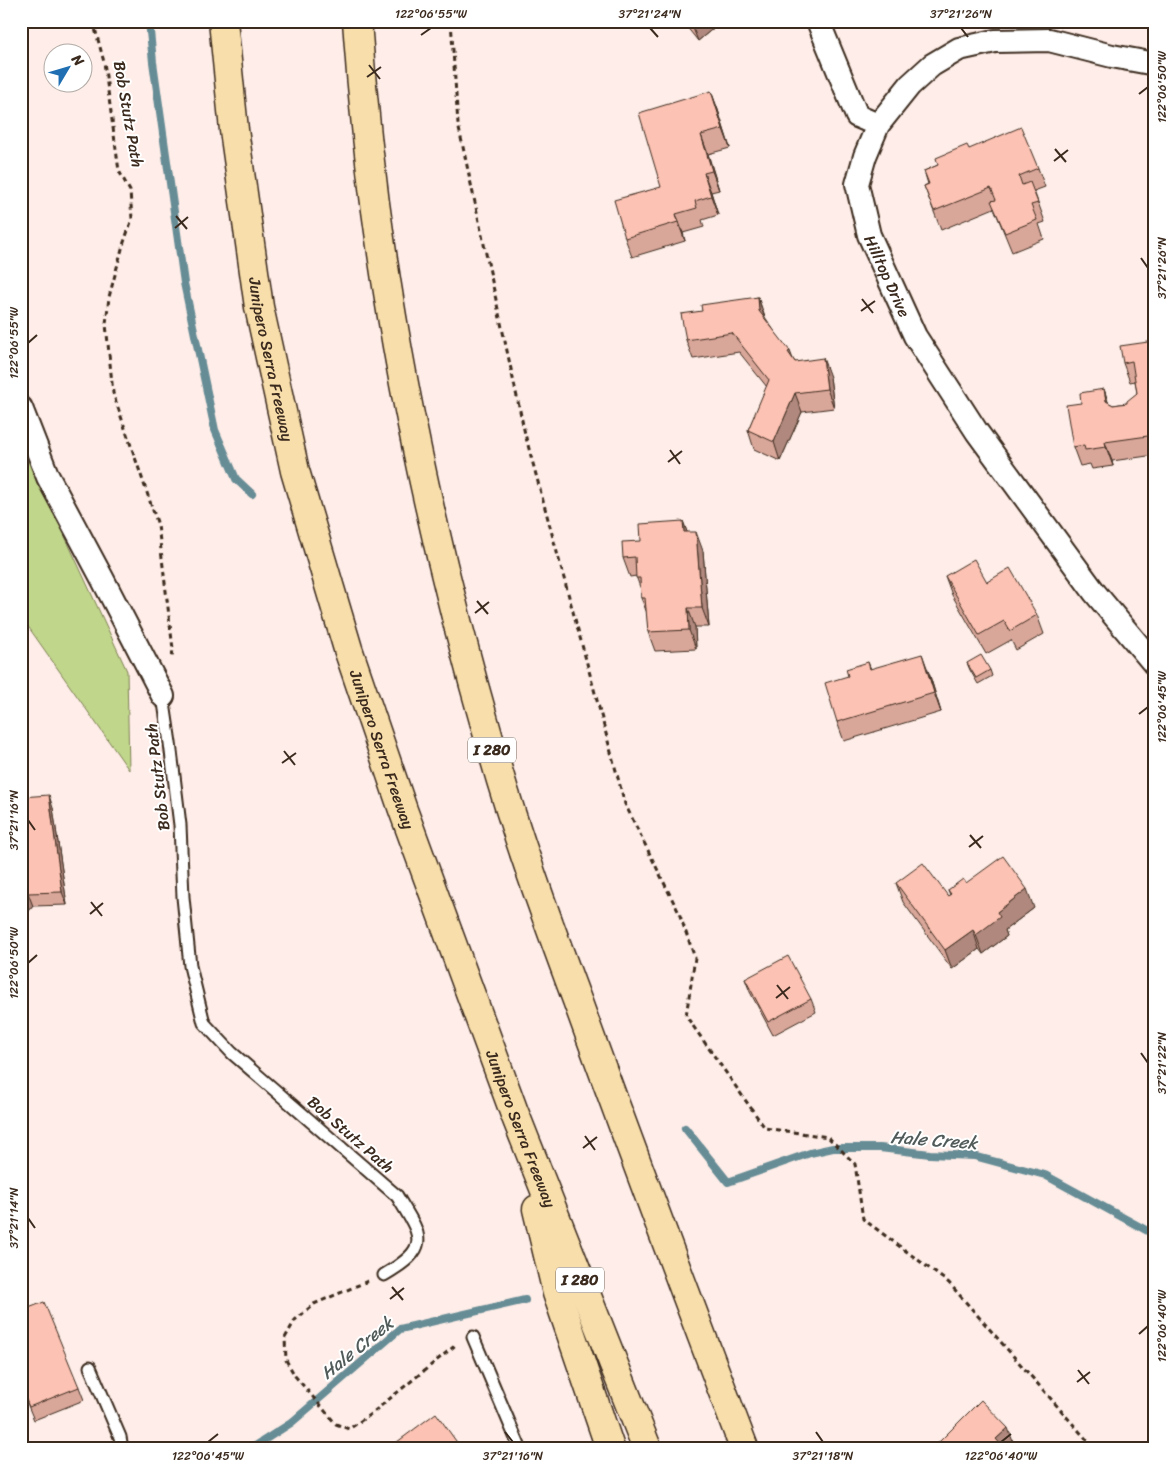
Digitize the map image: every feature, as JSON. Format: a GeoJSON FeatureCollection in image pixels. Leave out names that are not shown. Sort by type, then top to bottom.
{"type":"FeatureCollection","features":[{"type":"Feature","properties":{"kind":"highway","name":"Junipero Serra Freeway"},"geometry":{"type":"LineString","coordinates":[[223,21],[234,130],[259,307],[295,471],[348,649],[399,801],[514,1112],[647,1448]]}},
{"type":"Feature","properties":{"kind":"highway","name":"I 280"},"geometry":{"type":"LineString","coordinates":[[357,21],[361,88],[381,252],[411,420],[446,583],[491,749],[553,936],[744,1448]]}},
{"type":"Feature","properties":{"kind":"highway"},"geometry":{"type":"LineString","coordinates":[[514,1112],[557,1293],[610,1448]]}},
{"type":"Feature","properties":{"kind":"street"},"geometry":{"type":"LineString","coordinates":[[818,21],[857,116],[878,125]]}},
{"type":"Feature","properties":{"kind":"street","name":"Hilltop Drive"},"geometry":{"type":"LineString","coordinates":[[1155,64],[1112,56],[1049,40],[995,41],[959,49],[932,65],[910,85],[878,125],[865,156],[857,184],[869,235],[915,336],[977,432],[1095,592],[1155,665]]}},
{"type":"Feature","properties":{"kind":"street"},"geometry":{"type":"LineString","coordinates":[[21,408],[48,477],[163,696]]}},
{"type":"Feature","properties":{"kind":"lane","name":"Bob Stutz Path"},"geometry":{"type":"LineString","coordinates":[[163,696],[180,825],[183,896],[190,966],[204,1023],[232,1053],[397,1196],[415,1226],[419,1239],[417,1249],[404,1264],[384,1275]]}},
{"type":"Feature","properties":{"kind":"lane"},"geometry":{"type":"LineString","coordinates":[[473,1337],[520,1448]]}},
{"type":"Feature","properties":{"kind":"lane"},"geometry":{"type":"LineString","coordinates":[[90,1367],[120,1437],[122,1448]]}},
{"type":"Feature","properties":{"kind":"path","name":"Bob Stutz Path"},"geometry":{"type":"LineString","coordinates":[[93,21],[104,62],[119,171],[130,190],[132,219],[109,297],[106,324],[113,393],[158,525],[174,649],[163,696]]}},
{"type":"Feature","properties":{"kind":"path"},"geometry":{"type":"LineString","coordinates":[[451,21],[458,124],[525,434],[625,804],[679,913],[695,958],[686,1016],[765,1128],[828,1137],[855,1164],[863,1218],[949,1284],[1094,1448]]}},
{"type":"Feature","properties":{"kind":"path"},"geometry":{"type":"LineString","coordinates":[[384,1275],[314,1304],[295,1320],[286,1338],[286,1360],[295,1376],[336,1424],[349,1429],[372,1413],[461,1340],[473,1337]]}},
{"type":"Feature","properties":{"kind":"green space"},"geometry":{"type":"Polygon","coordinates":[[[21,441],[127,671],[129,770],[27,625],[21,626],[21,441]]]}},
{"type":"Feature","properties":{"kind":"building"},"geometry":{"type":"Polygon","coordinates":[[[688,21],[701,21],[693,28],[688,21]]]}},
{"type":"Feature","properties":{"kind":"building"},"geometry":{"type":"Polygon","coordinates":[[[711,91],[723,129],[701,135],[712,171],[704,173],[711,196],[695,201],[697,208],[676,214],[678,222],[625,238],[614,200],[661,187],[639,113],[711,91]]]}},
{"type":"Feature","properties":{"kind":"building"},"geometry":{"type":"Polygon","coordinates":[[[1021,127],[1038,168],[1019,176],[1022,185],[1030,182],[1038,203],[1031,205],[1037,220],[1005,233],[991,201],[996,200],[991,188],[934,211],[924,186],[929,184],[924,171],[938,165],[936,158],[967,145],[969,149],[1021,127]]]}},
{"type":"Feature","properties":{"kind":"building"},"geometry":{"type":"Polygon","coordinates":[[[758,297],[759,311],[790,351],[788,352],[795,362],[823,358],[827,389],[795,393],[774,442],[748,430],[769,380],[732,333],[686,340],[681,314],[702,311],[701,305],[758,297]]]}},
{"type":"Feature","properties":{"kind":"building"},"geometry":{"type":"Polygon","coordinates":[[[1155,341],[1155,435],[1105,442],[1106,447],[1085,450],[1084,445],[1073,447],[1066,405],[1081,403],[1080,393],[1104,389],[1106,401],[1113,405],[1127,403],[1137,393],[1132,361],[1123,363],[1120,346],[1155,341]]]}},
{"type":"Feature","properties":{"kind":"building"},"geometry":{"type":"Polygon","coordinates":[[[683,521],[684,532],[696,532],[702,608],[688,608],[689,630],[648,632],[645,598],[641,598],[640,578],[636,578],[635,557],[623,558],[622,542],[641,541],[640,524],[683,521]]]}},
{"type":"Feature","properties":{"kind":"building"},"geometry":{"type":"Polygon","coordinates":[[[974,559],[987,582],[1010,568],[1037,615],[1010,631],[1004,621],[979,635],[945,576],[974,559]]]}},
{"type":"Feature","properties":{"kind":"building"},"geometry":{"type":"Polygon","coordinates":[[[922,654],[934,693],[837,722],[825,683],[848,676],[846,669],[868,662],[870,669],[922,654]]]}},
{"type":"Feature","properties":{"kind":"building"},"geometry":{"type":"Polygon","coordinates":[[[981,655],[990,670],[976,678],[967,663],[981,655]]]}},
{"type":"Feature","properties":{"kind":"building"},"geometry":{"type":"Polygon","coordinates":[[[49,795],[62,892],[28,893],[21,902],[21,797],[49,795]]]}},
{"type":"Feature","properties":{"kind":"building"},"geometry":{"type":"Polygon","coordinates":[[[1003,856],[1027,889],[997,912],[1000,917],[976,935],[973,930],[945,950],[896,883],[923,863],[948,896],[951,894],[948,890],[963,879],[966,883],[1003,856]]]}},
{"type":"Feature","properties":{"kind":"building"},"geometry":{"type":"Polygon","coordinates":[[[788,956],[811,999],[768,1022],[745,979],[788,956]]]}},
{"type":"Feature","properties":{"kind":"building"},"geometry":{"type":"Polygon","coordinates":[[[44,1302],[79,1387],[29,1407],[21,1388],[21,1311],[44,1302]]]}},
{"type":"Feature","properties":{"kind":"building"},"geometry":{"type":"Polygon","coordinates":[[[981,1400],[1008,1428],[996,1439],[1004,1448],[933,1448],[981,1400]]]}},
{"type":"Feature","properties":{"kind":"building"},"geometry":{"type":"Polygon","coordinates":[[[436,1413],[461,1448],[389,1448],[436,1413]]]}},
{"type":"Feature","properties":{"kind":"waterway"},"geometry":{"type":"LineString","coordinates":[[149,21],[184,283],[215,430],[236,479],[252,494]]}},
{"type":"Feature","properties":{"kind":"waterway","name":"Hale Creek"},"geometry":{"type":"LineString","coordinates":[[685,1128],[728,1182],[810,1153],[833,1148],[880,1148],[930,1154],[974,1156],[1045,1175],[1155,1235]]}},
{"type":"Feature","properties":{"kind":"waterway","name":"Hale Creek"},"geometry":{"type":"LineString","coordinates":[[252,1448],[291,1423],[400,1329],[525,1300]]}}]}
